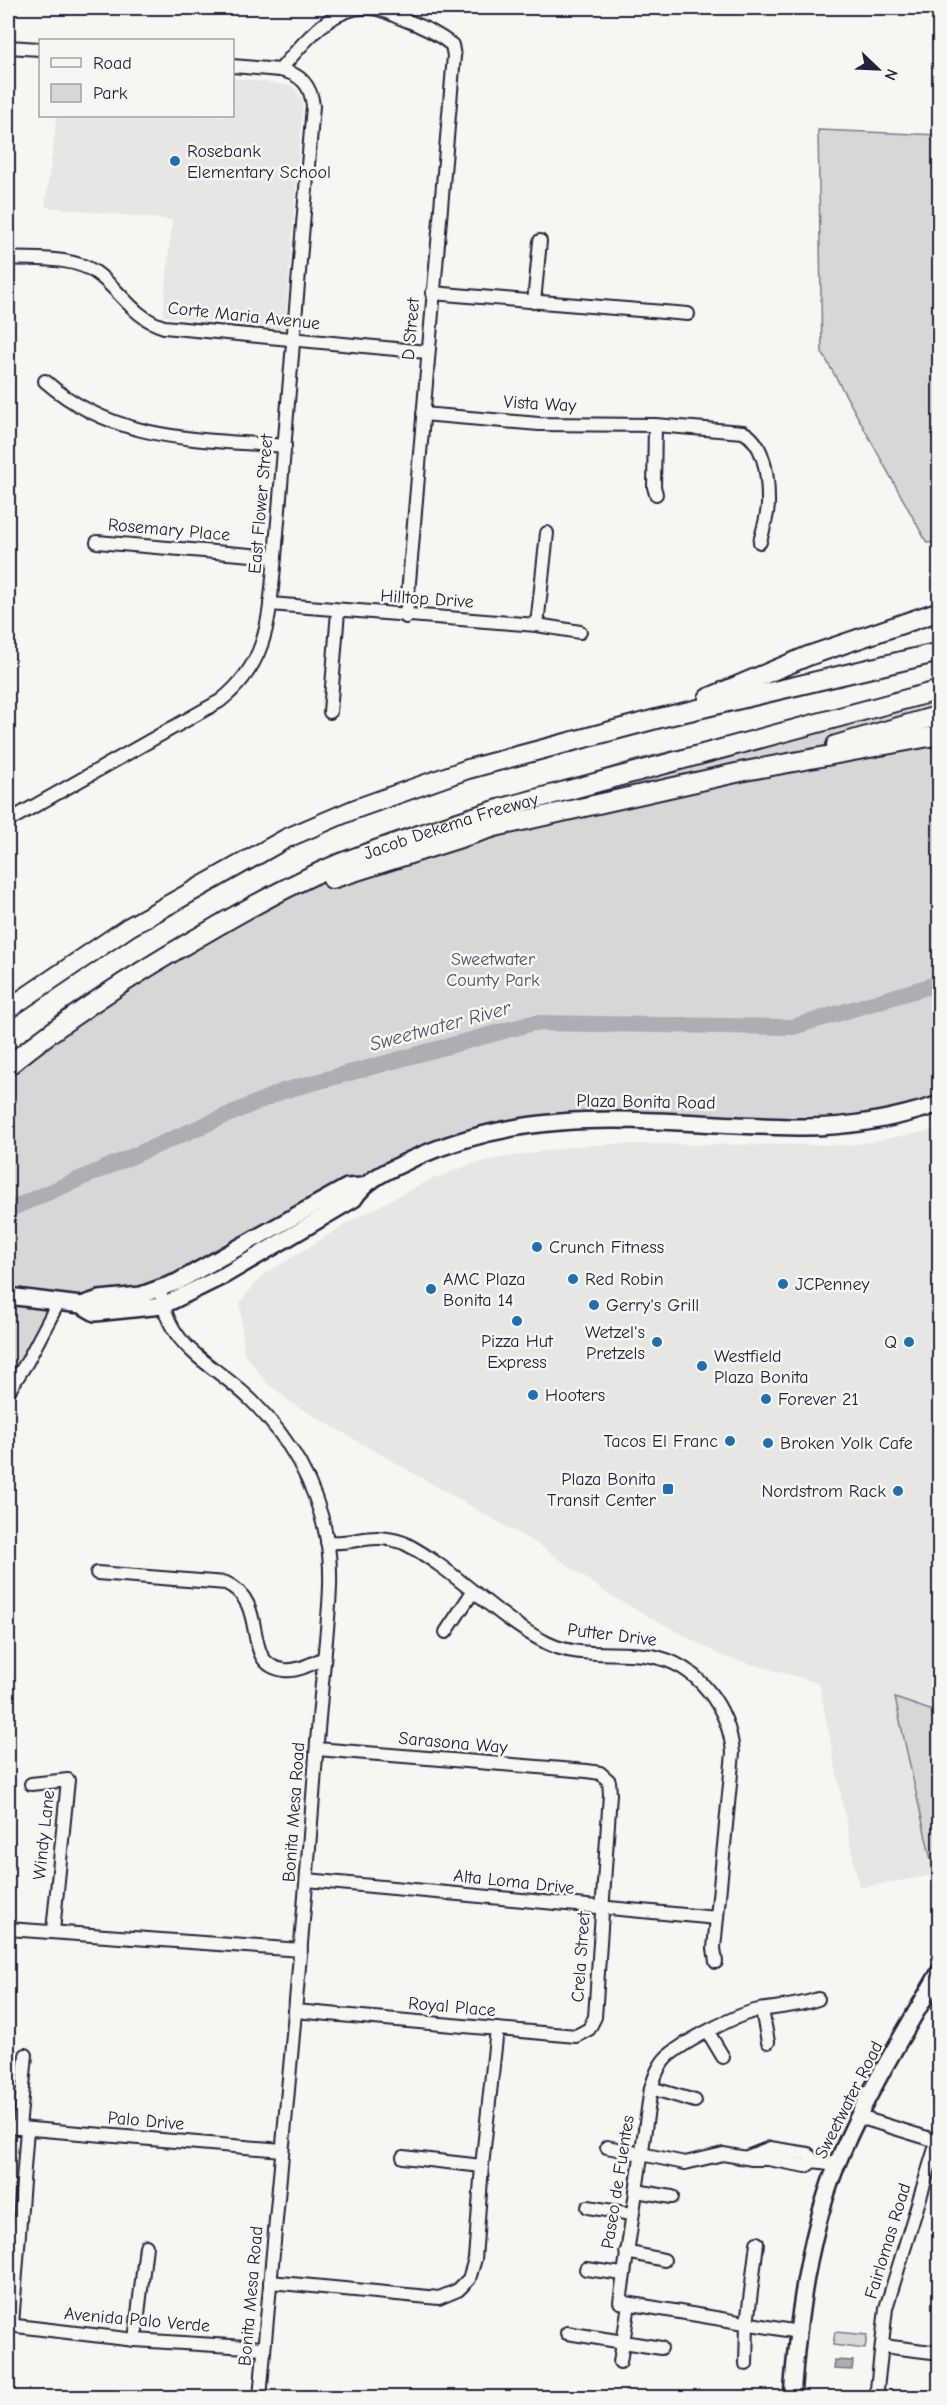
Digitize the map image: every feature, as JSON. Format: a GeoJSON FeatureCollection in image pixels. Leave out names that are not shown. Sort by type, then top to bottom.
{"type":"FeatureCollection","features":[{"type":"Feature","properties":{"kind":"highway"},"geometry":{"type":"LineString","coordinates":[[660,718],[808,656],[939,611]]}},
{"type":"Feature","properties":{"kind":"highway"},"geometry":{"type":"LineString","coordinates":[[8,1009],[129,927],[287,838],[355,809],[468,768],[660,718],[939,652]]}},
{"type":"Feature","properties":{"kind":"highway","name":"Jacob Dekema Freeway"},"geometry":{"type":"LineString","coordinates":[[8,1066],[34,1044],[148,966],[254,905],[337,865],[440,827],[939,690]]}},
{"type":"Feature","properties":{"kind":"highway"},"geometry":{"type":"LineString","coordinates":[[745,771],[939,716]]}},
{"type":"Feature","properties":{"kind":"highway"},"geometry":{"type":"LineString","coordinates":[[254,905],[485,830],[745,771],[939,735]]}},
{"type":"Feature","properties":{"kind":"main road","name":"Plaza Bonita Road"},"geometry":{"type":"LineString","coordinates":[[8,1296],[81,1305],[99,1299],[141,1295],[177,1282],[347,1187],[362,1186],[435,1149],[501,1128],[561,1120],[632,1119],[798,1127],[889,1118],[939,1104]]}},
{"type":"Feature","properties":{"kind":"main road","name":"Plaza Bonita Road"},"geometry":{"type":"LineString","coordinates":[[81,1305],[95,1313],[162,1306],[225,1275],[354,1199],[362,1186]]}},
{"type":"Feature","properties":{"kind":"main road","name":"Sweetwater Road"},"geometry":{"type":"LineString","coordinates":[[792,2397],[798,2332],[811,2248],[837,2164],[859,2117],[939,1971]]}},
{"type":"Feature","properties":{"kind":"street","name":"D Street"},"geometry":{"type":"LineString","coordinates":[[280,70],[318,30],[343,12],[351,10],[379,9],[437,33],[452,45],[454,56],[406,616]]}},
{"type":"Feature","properties":{"kind":"street"},"geometry":{"type":"LineString","coordinates":[[8,46],[39,49]]}},
{"type":"Feature","properties":{"kind":"street"},"geometry":{"type":"LineString","coordinates":[[234,66],[280,70]]}},
{"type":"Feature","properties":{"kind":"street","name":"East Flower Street"},"geometry":{"type":"LineString","coordinates":[[8,821],[229,694],[245,677],[265,639],[285,446],[312,106],[306,84],[298,76],[280,70]]}},
{"type":"Feature","properties":{"kind":"street"},"geometry":{"type":"LineString","coordinates":[[534,302],[540,241]]}},
{"type":"Feature","properties":{"kind":"street","name":"Corte Maria Avenue"},"geometry":{"type":"LineString","coordinates":[[8,258],[70,262],[87,268],[101,276],[138,314],[159,326],[427,352]]}},
{"type":"Feature","properties":{"kind":"street"},"geometry":{"type":"LineString","coordinates":[[432,294],[688,315]]}},
{"type":"Feature","properties":{"kind":"street"},"geometry":{"type":"LineString","coordinates":[[45,381],[96,416],[141,431],[285,446]]}},
{"type":"Feature","properties":{"kind":"street","name":"Vista Way"},"geometry":{"type":"LineString","coordinates":[[423,414],[539,424],[655,425],[743,432],[754,438],[761,452],[769,501],[760,542]]}},
{"type":"Feature","properties":{"kind":"street"},"geometry":{"type":"LineString","coordinates":[[655,425],[654,487],[656,494]]}},
{"type":"Feature","properties":{"kind":"street"},"geometry":{"type":"LineString","coordinates":[[537,625],[547,533]]}},
{"type":"Feature","properties":{"kind":"street","name":"Rosemary Place"},"geometry":{"type":"LineString","coordinates":[[97,542],[275,557]]}},
{"type":"Feature","properties":{"kind":"street","name":"Hilltop Drive"},"geometry":{"type":"LineString","coordinates":[[270,604],[537,625],[580,632]]}},
{"type":"Feature","properties":{"kind":"street"},"geometry":{"type":"LineString","coordinates":[[330,712],[338,611]]}},
{"type":"Feature","properties":{"kind":"street","name":"Bonita Mesa Road"},"geometry":{"type":"LineString","coordinates":[[160,1288],[162,1306],[181,1342],[253,1401],[289,1445],[316,1498],[327,1542],[330,1592],[301,1950],[260,2397]]}},
{"type":"Feature","properties":{"kind":"street"},"geometry":{"type":"LineString","coordinates":[[8,1392],[27,1362],[58,1303]]}},
{"type":"Feature","properties":{"kind":"street","name":"Putter Drive"},"geometry":{"type":"LineString","coordinates":[[327,1542],[338,1543],[369,1537],[394,1540],[421,1553],[472,1593],[547,1643],[587,1653],[659,1658],[686,1670],[710,1691],[726,1720],[733,1754],[717,1918],[716,1962]]}},
{"type":"Feature","properties":{"kind":"street"},"geometry":{"type":"LineString","coordinates":[[97,1573],[226,1583],[236,1589],[248,1602],[253,1612],[256,1645],[273,1666],[284,1670],[296,1669],[324,1658]]}},
{"type":"Feature","properties":{"kind":"street"},"geometry":{"type":"LineString","coordinates":[[446,1632],[472,1593]]}},
{"type":"Feature","properties":{"kind":"street","name":"Sarasona Way"},"geometry":{"type":"LineString","coordinates":[[316,1749],[587,1771]]}},
{"type":"Feature","properties":{"kind":"street","name":"Crela Street"},"geometry":{"type":"LineString","coordinates":[[587,1771],[600,1773],[609,1781],[610,1794],[595,2017]]}},
{"type":"Feature","properties":{"kind":"street","name":"Windy Lane"},"geometry":{"type":"LineString","coordinates":[[31,1784],[68,1780],[53,1931]]}},
{"type":"Feature","properties":{"kind":"street","name":"Alta Loma Drive"},"geometry":{"type":"LineString","coordinates":[[307,1880],[717,1918]]}},
{"type":"Feature","properties":{"kind":"street"},"geometry":{"type":"LineString","coordinates":[[8,1929],[301,1950]]}},
{"type":"Feature","properties":{"kind":"street","name":"Paseo de Fuentes"},"geometry":{"type":"LineString","coordinates":[[629,2304],[620,2302],[623,2274],[651,2088],[657,2071],[668,2056],[727,2021],[762,2010],[795,2007],[818,1999]]}},
{"type":"Feature","properties":{"kind":"street"},"geometry":{"type":"LineString","coordinates":[[762,2010],[768,2042]]}},
{"type":"Feature","properties":{"kind":"street","name":"Royal Place"},"geometry":{"type":"LineString","coordinates":[[295,2011],[576,2036],[589,2029],[595,2017]]}},
{"type":"Feature","properties":{"kind":"street"},"geometry":{"type":"LineString","coordinates":[[270,2282],[439,2298],[458,2290],[469,2279],[475,2259],[482,2166],[497,2029]]}},
{"type":"Feature","properties":{"kind":"street"},"geometry":{"type":"LineString","coordinates":[[708,2032],[723,2057]]}},
{"type":"Feature","properties":{"kind":"street"},"geometry":{"type":"LineString","coordinates":[[10,2325],[18,2128],[26,2055]]}},
{"type":"Feature","properties":{"kind":"street"},"geometry":{"type":"LineString","coordinates":[[651,2088],[695,2101]]}},
{"type":"Feature","properties":{"kind":"street"},"geometry":{"type":"LineString","coordinates":[[859,2117],[938,2136]]}},
{"type":"Feature","properties":{"kind":"street","name":"Palo Drive"},"geometry":{"type":"LineString","coordinates":[[18,2128],[282,2150]]}},
{"type":"Feature","properties":{"kind":"street","name":"Fairlomas Road"},"geometry":{"type":"LineString","coordinates":[[876,2397],[886,2307],[938,2136]]}},
{"type":"Feature","properties":{"kind":"street"},"geometry":{"type":"LineString","coordinates":[[608,2147],[685,2163],[723,2154],[746,2157],[750,2153],[770,2148],[808,2154],[813,2161],[837,2164]]}},
{"type":"Feature","properties":{"kind":"street"},"geometry":{"type":"LineString","coordinates":[[403,2157],[482,2166]]}},
{"type":"Feature","properties":{"kind":"street"},"geometry":{"type":"LineString","coordinates":[[636,2191],[672,2197]]}},
{"type":"Feature","properties":{"kind":"street"},"geometry":{"type":"LineString","coordinates":[[588,2207],[631,2214]]}},
{"type":"Feature","properties":{"kind":"street"},"geometry":{"type":"LineString","coordinates":[[746,2364],[747,2324],[757,2243]]}},
{"type":"Feature","properties":{"kind":"street"},"geometry":{"type":"LineString","coordinates":[[135,2340],[146,2246]]}},
{"type":"Feature","properties":{"kind":"street"},"geometry":{"type":"LineString","coordinates":[[626,2252],[664,2260]]}},
{"type":"Feature","properties":{"kind":"street"},"geometry":{"type":"LineString","coordinates":[[586,2269],[623,2274]]}},
{"type":"Feature","properties":{"kind":"street"},"geometry":{"type":"LineString","coordinates":[[620,2362],[629,2304],[798,2332]]}},
{"type":"Feature","properties":{"kind":"street","name":"Avenida Palo Verde"},"geometry":{"type":"LineString","coordinates":[[10,2325],[135,2340],[264,2349]]}},
{"type":"Feature","properties":{"kind":"street"},"geometry":{"type":"LineString","coordinates":[[567,2333],[661,2348]]}},
{"type":"Feature","properties":{"kind":"street"},"geometry":{"type":"LineString","coordinates":[[883,2346],[939,2353]]}},
{"type":"Feature","properties":{"kind":"shaded area","name":"Rosebank Elementary School"},"geometry":{"type":"Polygon","coordinates":[[[234,78],[293,86],[303,100],[285,330],[163,316],[172,220],[45,207],[57,117],[234,117],[234,78]]]}},
{"type":"Feature","properties":{"kind":"shaded area"},"geometry":{"type":"Polygon","coordinates":[[[939,1129],[939,1874],[859,1888],[819,1683],[722,1656],[611,1596],[542,1547],[293,1404],[267,1383],[244,1353],[240,1302],[263,1275],[358,1217],[425,1182],[469,1165],[576,1146],[613,1144],[852,1145],[939,1129]]]}},
{"type":"Feature","properties":{"kind":"shaded area"},"geometry":{"type":"Polygon","coordinates":[[[835,2360],[853,2361],[852,2370],[834,2369],[835,2360]]]}},
{"type":"Feature","properties":{"kind":"green space"},"geometry":{"type":"Polygon","coordinates":[[[818,130],[939,135],[939,542],[927,543],[822,352],[818,130]]]}},
{"type":"Feature","properties":{"kind":"green space","name":"Sweetwater County Park"},"geometry":{"type":"Polygon","coordinates":[[[939,681],[939,1105],[867,1122],[601,1118],[443,1146],[160,1302],[53,1302],[8,1392],[8,1065],[148,966],[442,819],[636,760],[788,723],[939,681]]]}},
{"type":"Feature","properties":{"kind":"green space"},"geometry":{"type":"Polygon","coordinates":[[[895,1698],[939,1713],[939,1858],[931,1860],[895,1698]]]}},
{"type":"Feature","properties":{"kind":"green space"},"geometry":{"type":"Polygon","coordinates":[[[835,2332],[867,2335],[865,2349],[833,2345],[835,2332]]]}},
{"type":"Feature","properties":{"kind":"waterway","name":"Sweetwater River"},"geometry":{"type":"LineString","coordinates":[[8,1210],[283,1091],[533,1023],[793,1027],[940,983]]}},
{"type":"Feature","properties":{"kind":"place","name":"Rosebank Elementary School"},"geometry":{"type":"Point","coordinates":[175,161]}},
{"type":"Feature","properties":{"kind":"place","name":"Crunch Fitness"},"geometry":{"type":"Point","coordinates":[537,1247]}},
{"type":"Feature","properties":{"kind":"place","name":"Red Robin"},"geometry":{"type":"Point","coordinates":[573,1279]}},
{"type":"Feature","properties":{"kind":"place","name":"JCPenney"},"geometry":{"type":"Point","coordinates":[783,1284]}},
{"type":"Feature","properties":{"kind":"place","name":"AMC Plaza Bonita 14"},"geometry":{"type":"Point","coordinates":[431,1289]}},
{"type":"Feature","properties":{"kind":"place","name":"Gerry's Grill"},"geometry":{"type":"Point","coordinates":[594,1305]}},
{"type":"Feature","properties":{"kind":"place","name":"Pizza Hut Express"},"geometry":{"type":"Point","coordinates":[517,1321]}},
{"type":"Feature","properties":{"kind":"place","name":"Wetzel's Pretzels"},"geometry":{"type":"Point","coordinates":[657,1342]}},
{"type":"Feature","properties":{"kind":"place","name":"Q"},"geometry":{"type":"Point","coordinates":[909,1342]}},
{"type":"Feature","properties":{"kind":"place","name":"Westfield Plaza Bonita"},"geometry":{"type":"Point","coordinates":[702,1366]}},
{"type":"Feature","properties":{"kind":"place","name":"Hooters"},"geometry":{"type":"Point","coordinates":[533,1395]}},
{"type":"Feature","properties":{"kind":"place","name":"Forever 21"},"geometry":{"type":"Point","coordinates":[766,1399]}},
{"type":"Feature","properties":{"kind":"place","name":"Tacos El Franc"},"geometry":{"type":"Point","coordinates":[730,1441]}},
{"type":"Feature","properties":{"kind":"place","name":"Broken Yolk Cafe"},"geometry":{"type":"Point","coordinates":[768,1443]}},
{"type":"Feature","properties":{"kind":"place","name":"Plaza Bonita Transit Center"},"geometry":{"type":"Point","coordinates":[668,1489]}},
{"type":"Feature","properties":{"kind":"place","name":"Nordstrom Rack"},"geometry":{"type":"Point","coordinates":[898,1491]}}]}
